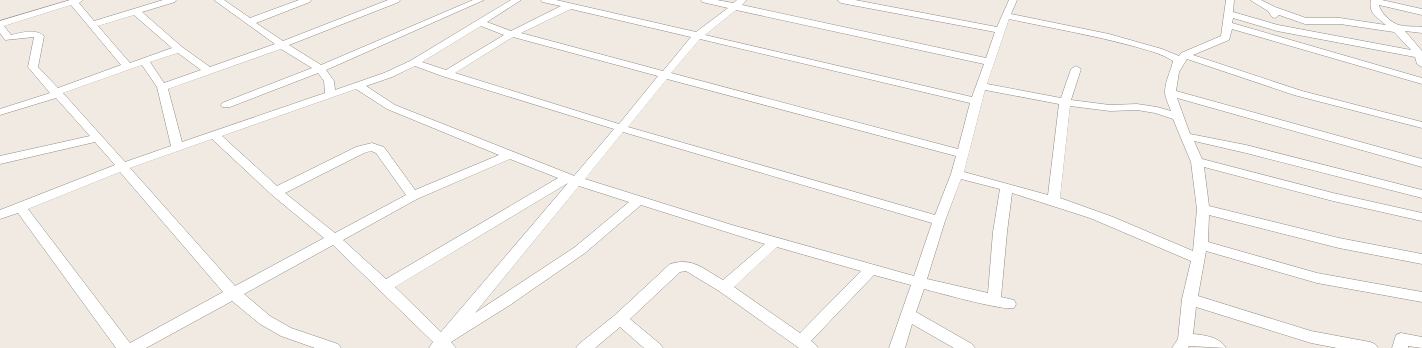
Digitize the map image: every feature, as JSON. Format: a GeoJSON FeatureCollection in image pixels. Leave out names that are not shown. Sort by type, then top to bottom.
{"type":"FeatureCollection","features":[{"type":"Feature","properties":{"kind":"street"},"geometry":{"type":"LineString","coordinates":[[92,25],[172,0]]}},
{"type":"Feature","properties":{"kind":"street"},"geometry":{"type":"LineString","coordinates":[[218,0],[282,45],[320,69],[329,81],[331,95]]}},
{"type":"Feature","properties":{"kind":"street"},"geometry":{"type":"LineString","coordinates":[[249,22],[307,0]]}},
{"type":"Feature","properties":{"kind":"street"},"geometry":{"type":"LineString","coordinates":[[162,87],[282,45],[396,0]]}},
{"type":"Feature","properties":{"kind":"street"},"geometry":{"type":"LineString","coordinates":[[226,105],[320,69],[480,0]]}},
{"type":"Feature","properties":{"kind":"street"},"geometry":{"type":"LineString","coordinates":[[545,0],[976,101]]}},
{"type":"Feature","properties":{"kind":"street"},"geometry":{"type":"LineString","coordinates":[[446,74],[512,34],[579,0]]}},
{"type":"Feature","properties":{"kind":"street"},"geometry":{"type":"LineString","coordinates":[[704,0],[738,4],[990,62]]}},
{"type":"Feature","properties":{"kind":"street"},"geometry":{"type":"LineString","coordinates":[[842,0],[1000,30]]}},
{"type":"Feature","properties":{"kind":"street"},"geometry":{"type":"LineString","coordinates":[[897,348],[939,221],[957,174],[976,101],[1000,30],[1013,0]]}},
{"type":"Feature","properties":{"kind":"street"},"geometry":{"type":"LineString","coordinates":[[1218,348],[1197,340],[1181,346],[1186,314],[1201,245],[1202,208],[1200,181],[1196,162],[1170,93],[1174,72],[1184,55],[1226,38],[1229,14],[1228,3],[1230,0]]}},
{"type":"Feature","properties":{"kind":"street"},"geometry":{"type":"LineString","coordinates":[[1254,0],[1272,9],[1305,21],[1340,21],[1422,30]]}},
{"type":"Feature","properties":{"kind":"street"},"geometry":{"type":"LineString","coordinates":[[128,66],[92,25],[76,1],[0,25],[8,38],[33,34],[38,36],[33,67],[232,293],[265,320],[286,332],[300,344],[333,348]]}},
{"type":"Feature","properties":{"kind":"street"},"geometry":{"type":"LineString","coordinates":[[0,216],[121,167],[213,134],[358,86],[414,63],[480,23],[512,1]]}},
{"type":"Feature","properties":{"kind":"street"},"geometry":{"type":"LineString","coordinates":[[1372,1],[1422,12]]}},
{"type":"Feature","properties":{"kind":"street"},"geometry":{"type":"LineString","coordinates":[[1372,1],[1376,12],[1403,34],[1421,55],[1422,64]]}},
{"type":"Feature","properties":{"kind":"street"},"geometry":{"type":"LineString","coordinates":[[442,346],[572,179],[622,128],[696,36],[738,4]]}},
{"type":"Feature","properties":{"kind":"street"},"geometry":{"type":"LineString","coordinates":[[1272,9],[1275,15],[1277,28]]}},
{"type":"Feature","properties":{"kind":"street"},"geometry":{"type":"LineString","coordinates":[[136,12],[179,49],[209,71]]}},
{"type":"Feature","properties":{"kind":"street"},"geometry":{"type":"LineString","coordinates":[[1229,14],[1277,28],[1421,55]]}},
{"type":"Feature","properties":{"kind":"street"},"geometry":{"type":"LineString","coordinates":[[1006,16],[1114,38],[1141,46],[1172,56],[1178,60],[1177,67]]}},
{"type":"Feature","properties":{"kind":"street"},"geometry":{"type":"LineString","coordinates":[[480,23],[512,34],[961,154]]}},
{"type":"Feature","properties":{"kind":"street"},"geometry":{"type":"LineString","coordinates":[[1228,25],[1422,81]]}},
{"type":"Feature","properties":{"kind":"street"},"geometry":{"type":"LineString","coordinates":[[0,112],[179,49]]}},
{"type":"Feature","properties":{"kind":"street"},"geometry":{"type":"LineString","coordinates":[[1184,55],[1305,95],[1422,125]]}},
{"type":"Feature","properties":{"kind":"street"},"geometry":{"type":"LineString","coordinates":[[144,61],[162,87],[177,147]]}},
{"type":"Feature","properties":{"kind":"street"},"geometry":{"type":"LineString","coordinates":[[414,63],[622,128],[939,221]]}},
{"type":"Feature","properties":{"kind":"street"},"geometry":{"type":"LineString","coordinates":[[1053,201],[1066,102],[1076,69]]}},
{"type":"Feature","properties":{"kind":"street"},"geometry":{"type":"LineString","coordinates":[[358,86],[391,107],[572,179],[775,242],[918,282],[1008,304]]}},
{"type":"Feature","properties":{"kind":"street"},"geometry":{"type":"LineString","coordinates":[[982,86],[1066,102],[1110,108],[1137,107],[1157,110],[1178,117]]}},
{"type":"Feature","properties":{"kind":"street"},"geometry":{"type":"LineString","coordinates":[[1170,93],[1422,163]]}},
{"type":"Feature","properties":{"kind":"street"},"geometry":{"type":"LineString","coordinates":[[213,134],[276,192],[334,239],[385,286],[442,346]]}},
{"type":"Feature","properties":{"kind":"street"},"geometry":{"type":"LineString","coordinates":[[1185,136],[1246,149],[1422,194]]}},
{"type":"Feature","properties":{"kind":"street"},"geometry":{"type":"LineString","coordinates":[[0,160],[97,138]]}},
{"type":"Feature","properties":{"kind":"street"},"geometry":{"type":"LineString","coordinates":[[276,192],[360,150],[372,147],[380,150],[413,196]]}},
{"type":"Feature","properties":{"kind":"street"},"geometry":{"type":"LineString","coordinates":[[133,348],[413,196],[511,154]]}},
{"type":"Feature","properties":{"kind":"street"},"geometry":{"type":"LineString","coordinates":[[1196,162],[1333,197],[1422,217]]}},
{"type":"Feature","properties":{"kind":"street"},"geometry":{"type":"LineString","coordinates":[[957,174],[1053,201],[1130,229],[1198,259]]}},
{"type":"Feature","properties":{"kind":"street"},"geometry":{"type":"LineString","coordinates":[[385,286],[572,179]]}},
{"type":"Feature","properties":{"kind":"street"},"geometry":{"type":"LineString","coordinates":[[994,301],[1000,232],[1007,187]]}},
{"type":"Feature","properties":{"kind":"street"},"geometry":{"type":"LineString","coordinates":[[442,346],[580,250],[639,200]]}},
{"type":"Feature","properties":{"kind":"street"},"geometry":{"type":"LineString","coordinates":[[20,208],[125,348]]}},
{"type":"Feature","properties":{"kind":"street"},"geometry":{"type":"LineString","coordinates":[[1202,208],[1332,242],[1422,259]]}},
{"type":"Feature","properties":{"kind":"street"},"geometry":{"type":"LineString","coordinates":[[724,287],[775,242]]}},
{"type":"Feature","properties":{"kind":"street"},"geometry":{"type":"LineString","coordinates":[[1201,245],[1317,278],[1422,297]]}},
{"type":"Feature","properties":{"kind":"street"},"geometry":{"type":"LineString","coordinates":[[584,348],[620,319],[675,268],[681,266],[688,266],[724,287],[806,345],[872,269]]}},
{"type":"Feature","properties":{"kind":"street"},"geometry":{"type":"LineString","coordinates":[[1189,299],[1311,337],[1370,348]]}},
{"type":"Feature","properties":{"kind":"street"},"geometry":{"type":"LineString","coordinates":[[908,314],[967,348]]}},
{"type":"Feature","properties":{"kind":"street"},"geometry":{"type":"LineString","coordinates":[[620,319],[655,348]]}},
{"type":"Feature","properties":{"kind":"street"},"geometry":{"type":"LineString","coordinates":[[1400,348],[1401,339],[1422,343]]}}]}
